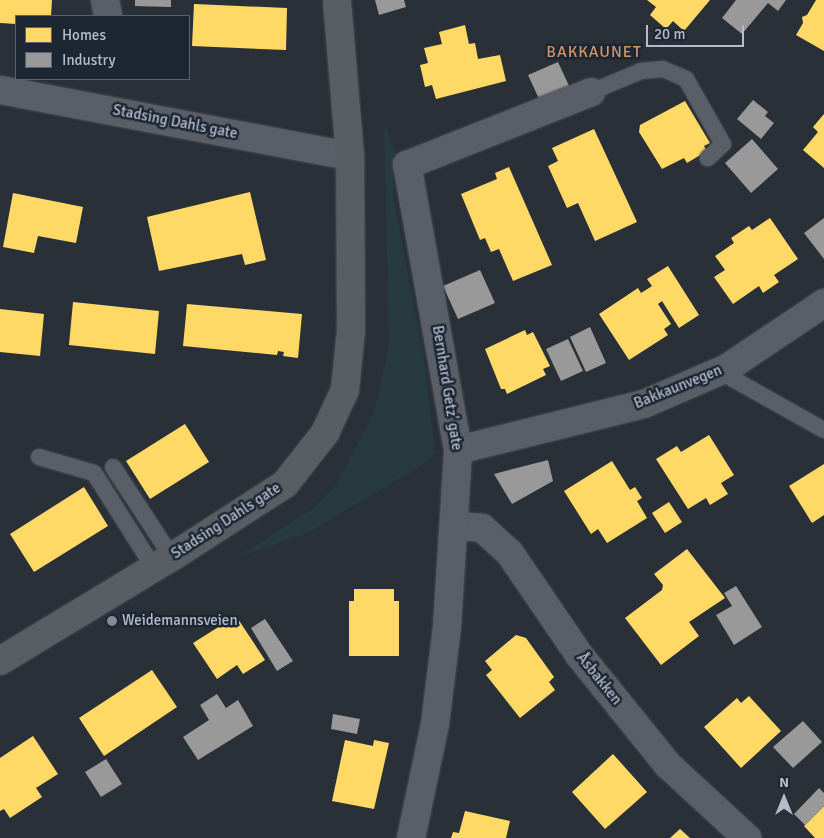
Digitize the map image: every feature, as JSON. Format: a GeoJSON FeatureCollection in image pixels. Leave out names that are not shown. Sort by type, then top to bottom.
{"type":"FeatureCollection","features":[{"type":"Feature","properties":{"kind":"main road","name":"Stadsing Dahls gate"},"geometry":{"type":"LineString","coordinates":[[0,660],[163,563],[285,484],[325,433],[345,390],[351,330],[350,156],[337,0]]}},
{"type":"Feature","properties":{"kind":"street"},"geometry":{"type":"LineString","coordinates":[[105,0],[108,15]]}},
{"type":"Feature","properties":{"kind":"street","name":"Stadsing Dahls gate"},"geometry":{"type":"LineString","coordinates":[[0,90],[350,156]]}},
{"type":"Feature","properties":{"kind":"street","name":"Bernhard Getz' gate"},"geometry":{"type":"LineString","coordinates":[[411,838],[435,724],[456,526],[458,450],[407,165],[591,92]]}},
{"type":"Feature","properties":{"kind":"street","name":"Bakkaunvegen"},"geometry":{"type":"LineString","coordinates":[[458,450],[644,404],[727,368],[824,303]]}},
{"type":"Feature","properties":{"kind":"street","name":"Åsbakken"},"geometry":{"type":"LineString","coordinates":[[456,526],[482,528],[509,552],[580,656],[668,765],[747,838]]}},
{"type":"Feature","properties":{"kind":"lane"},"geometry":{"type":"LineString","coordinates":[[591,92],[641,71],[663,69],[686,78],[723,144],[708,158]]}},
{"type":"Feature","properties":{"kind":"lane"},"geometry":{"type":"LineString","coordinates":[[727,368],[733,379],[824,430]]}},
{"type":"Feature","properties":{"kind":"lane"},"geometry":{"type":"LineString","coordinates":[[39,457],[94,473],[163,563]]}},
{"type":"Feature","properties":{"kind":"lane"},"geometry":{"type":"LineString","coordinates":[[113,467],[163,563]]}},
{"type":"Feature","properties":{"kind":"green space"},"geometry":{"type":"Polygon","coordinates":[[[384,120],[399,166],[394,173],[393,195],[424,358],[435,453],[421,466],[307,533],[236,558],[312,509],[336,486],[374,412],[389,346],[384,120]]]}},
{"type":"Feature","properties":{"kind":"building: Homes"},"geometry":{"type":"Polygon","coordinates":[[[0,0],[52,0],[51,15],[15,15],[15,24],[0,23],[0,0]]]}},
{"type":"Feature","properties":{"kind":"building: Homes"},"geometry":{"type":"Polygon","coordinates":[[[647,0],[710,0],[684,31],[673,21],[666,29],[650,15],[656,7],[647,0]]]}},
{"type":"Feature","properties":{"kind":"building: Homes"},"geometry":{"type":"Polygon","coordinates":[[[816,0],[824,0],[824,51],[796,35],[803,23],[802,17],[807,15],[816,0]]]}},
{"type":"Feature","properties":{"kind":"building: Homes"},"geometry":{"type":"Polygon","coordinates":[[[194,4],[287,8],[286,50],[192,46],[194,4]]]}},
{"type":"Feature","properties":{"kind":"building: Homes"},"geometry":{"type":"Polygon","coordinates":[[[465,25],[469,44],[475,43],[478,59],[500,55],[506,81],[436,99],[432,85],[425,87],[420,65],[428,63],[424,48],[442,44],[439,32],[465,25]]]}},
{"type":"Feature","properties":{"kind":"building: Homes"},"geometry":{"type":"Polygon","coordinates":[[[685,101],[710,143],[704,146],[707,151],[687,163],[684,158],[662,169],[639,132],[640,125],[685,101]]]}},
{"type":"Feature","properties":{"kind":"building: Homes"},"geometry":{"type":"Polygon","coordinates":[[[824,114],[824,168],[803,150],[818,132],[813,127],[824,114]]]}},
{"type":"Feature","properties":{"kind":"building: Homes"},"geometry":{"type":"Polygon","coordinates":[[[594,129],[637,222],[595,241],[578,203],[567,208],[548,166],[558,161],[552,148],[594,129]]]}},
{"type":"Feature","properties":{"kind":"building: Homes"},"geometry":{"type":"Polygon","coordinates":[[[509,167],[552,265],[513,281],[499,249],[491,252],[485,238],[480,240],[461,194],[497,179],[495,173],[509,167]]]}},
{"type":"Feature","properties":{"kind":"building: Homes"},"geometry":{"type":"Polygon","coordinates":[[[250,192],[266,260],[245,265],[242,254],[159,271],[147,217],[250,192]]]}},
{"type":"Feature","properties":{"kind":"building: Homes"},"geometry":{"type":"Polygon","coordinates":[[[13,193],[83,207],[76,243],[38,236],[34,253],[3,247],[13,193]]]}},
{"type":"Feature","properties":{"kind":"building: Homes"},"geometry":{"type":"Polygon","coordinates":[[[770,218],[798,259],[774,275],[779,282],[763,293],[759,286],[733,304],[714,277],[725,270],[715,256],[734,243],[731,238],[749,226],[752,230],[770,218]]]}},
{"type":"Feature","properties":{"kind":"building: Homes"},"geometry":{"type":"Polygon","coordinates":[[[668,266],[699,315],[679,328],[662,301],[658,304],[671,324],[664,329],[668,335],[629,360],[599,314],[638,288],[641,293],[652,286],[647,279],[668,266]]]}},
{"type":"Feature","properties":{"kind":"building: Homes"},"geometry":{"type":"Polygon","coordinates":[[[73,302],[159,311],[155,354],[69,345],[73,302]]]}},
{"type":"Feature","properties":{"kind":"building: Homes"},"geometry":{"type":"Polygon","coordinates":[[[187,304],[302,314],[298,358],[283,356],[284,352],[278,351],[277,355],[183,346],[187,304]]]}},
{"type":"Feature","properties":{"kind":"building: Homes"},"geometry":{"type":"Polygon","coordinates":[[[0,309],[44,314],[40,356],[0,352],[0,309]]]}},
{"type":"Feature","properties":{"kind":"building: Homes"},"geometry":{"type":"Polygon","coordinates":[[[525,330],[527,335],[533,332],[550,366],[543,369],[546,375],[507,394],[505,389],[501,389],[485,349],[525,330]]]}},
{"type":"Feature","properties":{"kind":"building: Homes"},"geometry":{"type":"Polygon","coordinates":[[[185,424],[209,462],[150,499],[126,461],[185,424]]]}},
{"type":"Feature","properties":{"kind":"building: Homes"},"geometry":{"type":"Polygon","coordinates":[[[709,435],[734,475],[721,483],[728,494],[710,505],[706,498],[688,509],[656,459],[677,446],[681,452],[709,435]]]}},
{"type":"Feature","properties":{"kind":"building: Homes"},"geometry":{"type":"Polygon","coordinates":[[[612,461],[630,490],[635,487],[642,498],[637,501],[647,518],[607,543],[598,529],[591,534],[564,491],[612,461]]]}},
{"type":"Feature","properties":{"kind":"building: Homes"},"geometry":{"type":"Polygon","coordinates":[[[824,464],[824,515],[812,523],[789,486],[824,464]]]}},
{"type":"Feature","properties":{"kind":"building: Homes"},"geometry":{"type":"Polygon","coordinates":[[[84,487],[108,526],[34,572],[10,534],[84,487]]]}},
{"type":"Feature","properties":{"kind":"building: Homes"},"geometry":{"type":"Polygon","coordinates":[[[669,502],[682,522],[665,533],[652,513],[669,502]]]}},
{"type":"Feature","properties":{"kind":"building: Homes"},"geometry":{"type":"Polygon","coordinates":[[[687,549],[725,598],[689,622],[699,636],[661,665],[625,618],[662,590],[663,585],[654,574],[687,549]]]}},
{"type":"Feature","properties":{"kind":"building: Homes"},"geometry":{"type":"Polygon","coordinates":[[[354,589],[394,589],[394,601],[399,601],[399,656],[349,656],[349,601],[354,601],[354,589]]]}},
{"type":"Feature","properties":{"kind":"building: Homes"},"geometry":{"type":"Polygon","coordinates":[[[236,616],[265,660],[243,674],[237,665],[217,679],[193,643],[236,616]]]}},
{"type":"Feature","properties":{"kind":"building: Homes"},"geometry":{"type":"Polygon","coordinates":[[[516,635],[526,638],[554,677],[549,682],[555,690],[520,718],[486,675],[492,670],[485,661],[516,635]]]}},
{"type":"Feature","properties":{"kind":"building: Homes"},"geometry":{"type":"Polygon","coordinates":[[[152,670],[177,707],[104,756],[79,718],[152,670]]]}},
{"type":"Feature","properties":{"kind":"building: Homes"},"geometry":{"type":"Polygon","coordinates":[[[749,696],[781,731],[741,768],[704,727],[737,698],[741,703],[749,696]]]}},
{"type":"Feature","properties":{"kind":"building: Homes"},"geometry":{"type":"Polygon","coordinates":[[[33,736],[58,774],[36,788],[42,797],[10,818],[4,809],[0,811],[0,758],[33,736]]]}},
{"type":"Feature","properties":{"kind":"building: Homes"},"geometry":{"type":"Polygon","coordinates":[[[345,740],[373,746],[374,740],[389,743],[374,809],[332,801],[345,740]]]}},
{"type":"Feature","properties":{"kind":"building: Homes"},"geometry":{"type":"Polygon","coordinates":[[[613,754],[647,792],[605,829],[572,792],[613,754]]]}},
{"type":"Feature","properties":{"kind":"building: Homes"},"geometry":{"type":"Polygon","coordinates":[[[824,806],[824,838],[815,838],[804,826],[824,806]]]}},
{"type":"Feature","properties":{"kind":"building: Homes"},"geometry":{"type":"Polygon","coordinates":[[[465,811],[510,821],[506,838],[451,838],[453,832],[459,833],[465,811]]]}},
{"type":"Feature","properties":{"kind":"building: Homes"},"geometry":{"type":"Polygon","coordinates":[[[680,829],[690,838],[670,838],[680,829]]]}},
{"type":"Feature","properties":{"kind":"building: Industry"},"geometry":{"type":"Polygon","coordinates":[[[135,0],[171,0],[171,7],[135,6],[135,0]]]}},
{"type":"Feature","properties":{"kind":"building: Industry"},"geometry":{"type":"Polygon","coordinates":[[[375,0],[404,0],[406,7],[379,15],[375,0]]]}},
{"type":"Feature","properties":{"kind":"building: Industry"},"geometry":{"type":"Polygon","coordinates":[[[736,0],[786,0],[778,11],[768,3],[742,34],[722,18],[736,0]]]}},
{"type":"Feature","properties":{"kind":"building: Industry"},"geometry":{"type":"Polygon","coordinates":[[[558,62],[570,88],[540,101],[528,75],[558,62]]]}},
{"type":"Feature","properties":{"kind":"building: Industry"},"geometry":{"type":"Polygon","coordinates":[[[753,100],[768,112],[765,116],[774,123],[761,139],[737,119],[753,100]]]}},
{"type":"Feature","properties":{"kind":"building: Industry"},"geometry":{"type":"Polygon","coordinates":[[[752,139],[778,169],[751,193],[725,163],[752,139]]]}},
{"type":"Feature","properties":{"kind":"building: Industry"},"geometry":{"type":"Polygon","coordinates":[[[824,218],[824,259],[804,233],[824,218]]]}},
{"type":"Feature","properties":{"kind":"building: Industry"},"geometry":{"type":"Polygon","coordinates":[[[480,270],[495,303],[458,319],[443,286],[480,270]]]}},
{"type":"Feature","properties":{"kind":"building: Industry"},"geometry":{"type":"Polygon","coordinates":[[[590,327],[606,363],[586,372],[570,337],[590,327]]]}},
{"type":"Feature","properties":{"kind":"building: Industry"},"geometry":{"type":"Polygon","coordinates":[[[568,339],[583,371],[561,381],[546,349],[568,339]]]}},
{"type":"Feature","properties":{"kind":"building: Industry"},"geometry":{"type":"Polygon","coordinates":[[[548,460],[553,481],[512,504],[494,474],[548,460]]]}},
{"type":"Feature","properties":{"kind":"building: Industry"},"geometry":{"type":"Polygon","coordinates":[[[736,586],[762,627],[734,645],[716,615],[732,606],[724,593],[736,586]]]}},
{"type":"Feature","properties":{"kind":"building: Industry"},"geometry":{"type":"Polygon","coordinates":[[[265,619],[293,661],[277,671],[251,628],[265,619]]]}},
{"type":"Feature","properties":{"kind":"building: Industry"},"geometry":{"type":"Polygon","coordinates":[[[217,694],[226,708],[238,700],[253,726],[198,760],[183,737],[209,720],[200,705],[217,694]]]}},
{"type":"Feature","properties":{"kind":"building: Industry"},"geometry":{"type":"Polygon","coordinates":[[[333,714],[360,719],[357,734],[331,729],[333,714]]]}},
{"type":"Feature","properties":{"kind":"building: Industry"},"geometry":{"type":"Polygon","coordinates":[[[803,721],[822,742],[793,768],[773,747],[803,721]]]}},
{"type":"Feature","properties":{"kind":"building: Industry"},"geometry":{"type":"Polygon","coordinates":[[[106,759],[122,784],[101,797],[85,772],[106,759]]]}},
{"type":"Feature","properties":{"kind":"building: Industry"},"geometry":{"type":"Polygon","coordinates":[[[819,788],[824,793],[824,806],[805,825],[794,814],[819,788]]]}},
{"type":"Feature","properties":{"kind":"place","name":"Weidemannsveien"},"geometry":{"type":"Point","coordinates":[112,621]}},
{"type":"Feature","properties":{"kind":"district","name":"BAKKAUNET"},"geometry":{"type":"Point","coordinates":[594,52]}}]}
